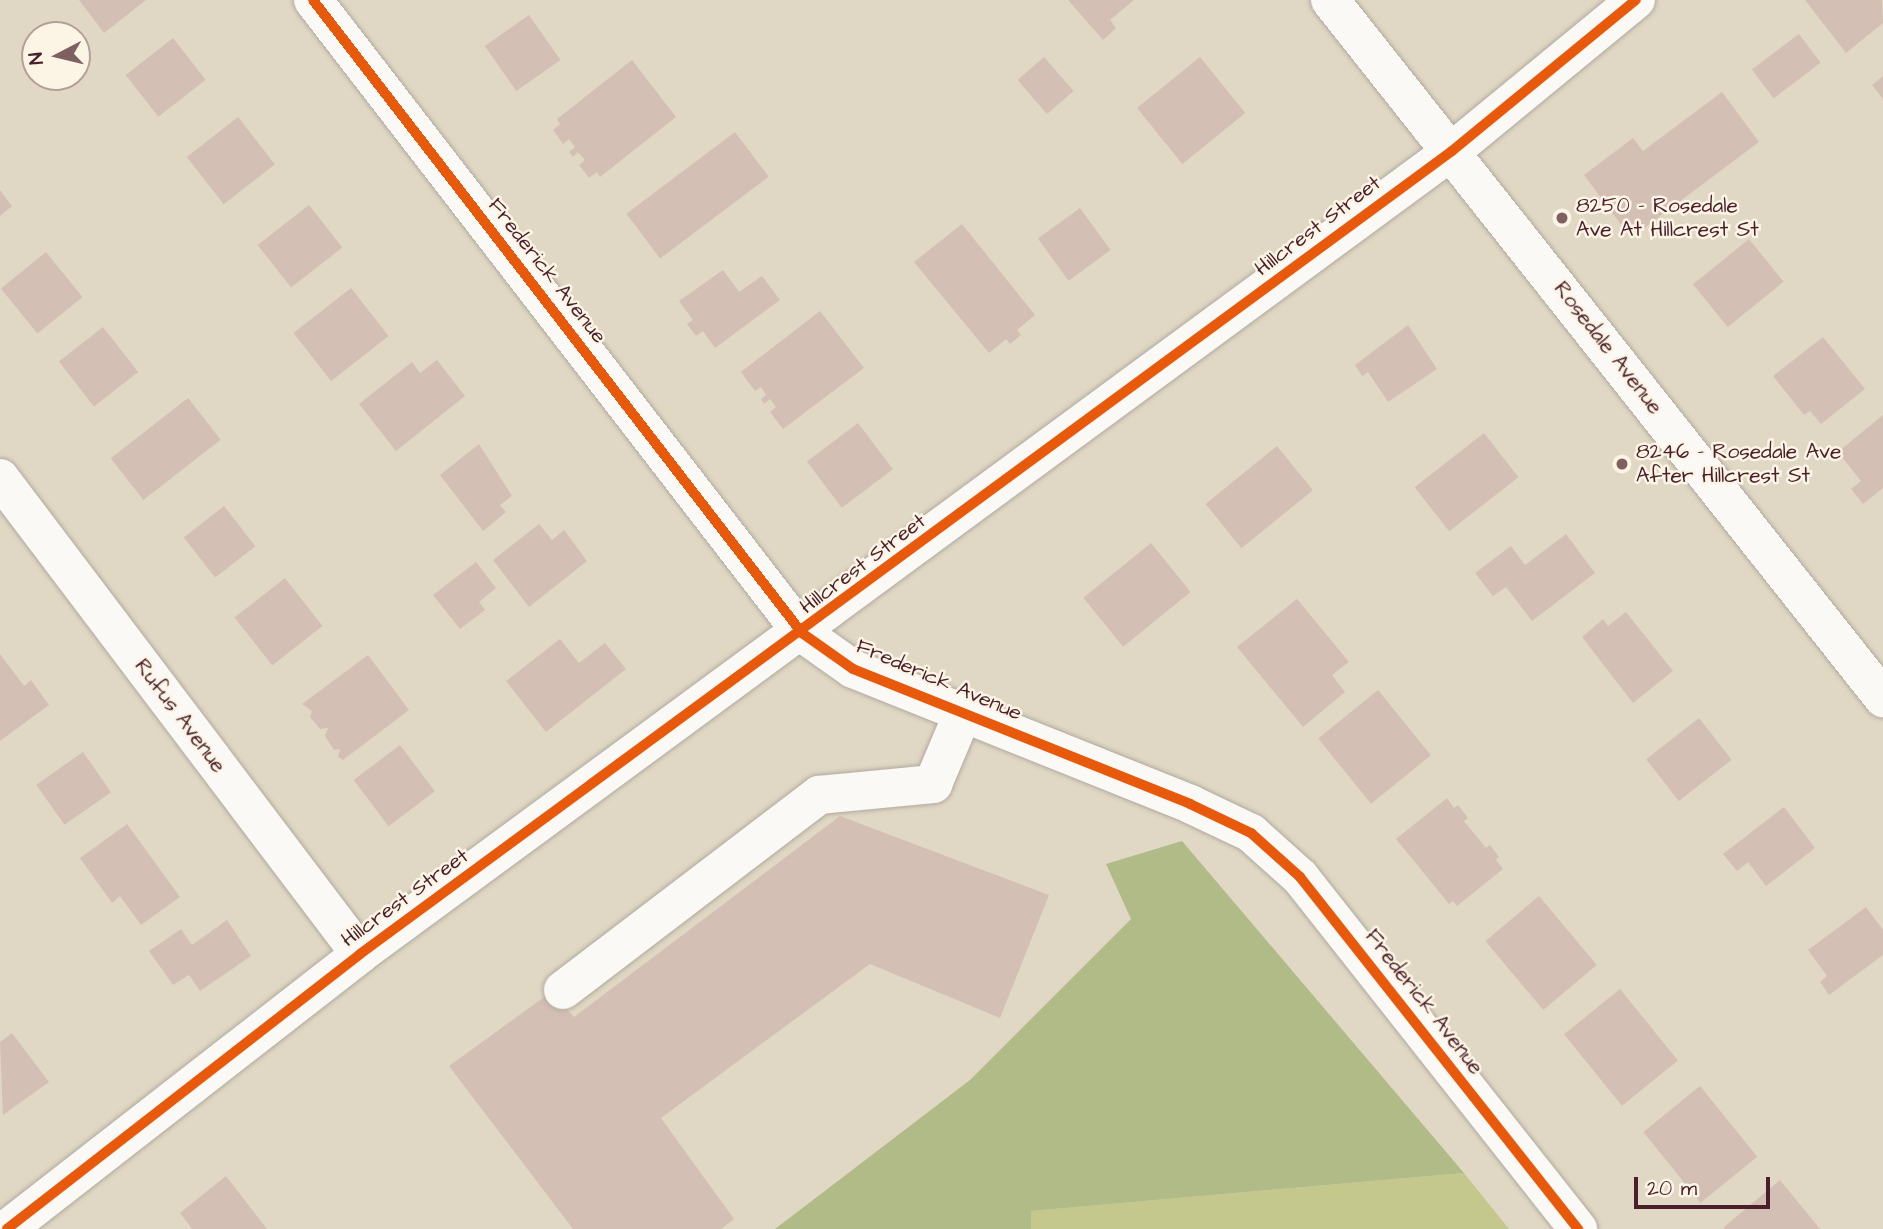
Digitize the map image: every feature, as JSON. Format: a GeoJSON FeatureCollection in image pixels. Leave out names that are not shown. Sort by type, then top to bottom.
{"type":"FeatureCollection","features":[{"type":"Feature","properties":{"kind":"street","name":"Frederick Avenue"},"geometry":{"type":"LineString","coordinates":[[313,0],[802,633],[853,669],[1251,833],[1300,877],[1578,1229]]}},
{"type":"Feature","properties":{"kind":"street","name":"Rosedale Avenue"},"geometry":{"type":"LineString","coordinates":[[1330,0],[1883,698]]}},
{"type":"Feature","properties":{"kind":"street","name":"Hillcrest Street"},"geometry":{"type":"LineString","coordinates":[[7,1229],[360,954],[802,633],[1452,151],[1636,0]]}},
{"type":"Feature","properties":{"kind":"street","name":"Rufus Avenue"},"geometry":{"type":"LineString","coordinates":[[0,478],[360,954]]}},
{"type":"Feature","properties":{"kind":"street"},"geometry":{"type":"LineString","coordinates":[[563,990],[819,795],[933,784],[964,713]]}},
{"type":"Feature","properties":{"kind":"green space"},"geometry":{"type":"Polygon","coordinates":[[[1182,841],[1464,1173],[1031,1211],[1031,1229],[775,1229],[970,1080],[1131,919],[1106,864],[1182,841]]]}},
{"type":"Feature","properties":{"kind":"green space"},"geometry":{"type":"Polygon","coordinates":[[[1464,1173],[1509,1229],[1031,1229],[1030,1211],[1464,1173]]]}},
{"type":"Feature","properties":{"kind":"building"},"geometry":{"type":"Polygon","coordinates":[[[79,0],[146,0],[104,33],[79,0]]]}},
{"type":"Feature","properties":{"kind":"building"},"geometry":{"type":"Polygon","coordinates":[[[1068,0],[1134,0],[1110,20],[1116,28],[1103,40],[1068,0]]]}},
{"type":"Feature","properties":{"kind":"building"},"geometry":{"type":"Polygon","coordinates":[[[1805,0],[1882,0],[1883,23],[1846,53],[1805,0]]]}},
{"type":"Feature","properties":{"kind":"building"},"geometry":{"type":"Polygon","coordinates":[[[529,15],[561,60],[516,91],[485,46],[529,15]]]}},
{"type":"Feature","properties":{"kind":"building"},"geometry":{"type":"Polygon","coordinates":[[[1799,34],[1821,63],[1774,98],[1752,70],[1799,34]]]}},
{"type":"Feature","properties":{"kind":"building"},"geometry":{"type":"Polygon","coordinates":[[[173,38],[206,80],[158,117],[126,75],[173,38]]]}},
{"type":"Feature","properties":{"kind":"building"},"geometry":{"type":"Polygon","coordinates":[[[1044,57],[1074,91],[1047,114],[1018,80],[1044,57]]]}},
{"type":"Feature","properties":{"kind":"building"},"geometry":{"type":"Polygon","coordinates":[[[1200,57],[1245,113],[1182,164],[1137,108],[1200,57]]]}},
{"type":"Feature","properties":{"kind":"building"},"geometry":{"type":"Polygon","coordinates":[[[632,60],[676,117],[600,177],[597,172],[589,178],[579,165],[585,160],[578,152],[573,157],[569,152],[575,147],[569,139],[563,144],[553,130],[560,124],[557,119],[632,60]]]}},
{"type":"Feature","properties":{"kind":"building"},"geometry":{"type":"Polygon","coordinates":[[[1883,76],[1883,99],[1872,85],[1883,76]]]}},
{"type":"Feature","properties":{"kind":"building"},"geometry":{"type":"Polygon","coordinates":[[[1722,92],[1759,142],[1631,238],[1584,175],[1633,138],[1643,151],[1722,92]]]}},
{"type":"Feature","properties":{"kind":"building"},"geometry":{"type":"Polygon","coordinates":[[[238,117],[275,164],[224,204],[187,157],[238,117]]]}},
{"type":"Feature","properties":{"kind":"building"},"geometry":{"type":"Polygon","coordinates":[[[735,132],[769,177],[660,259],[626,214],[735,132]]]}},
{"type":"Feature","properties":{"kind":"building"},"geometry":{"type":"Polygon","coordinates":[[[0,190],[12,206],[0,216],[0,190]]]}},
{"type":"Feature","properties":{"kind":"building"},"geometry":{"type":"Polygon","coordinates":[[[309,205],[342,248],[291,288],[258,245],[309,205]]]}},
{"type":"Feature","properties":{"kind":"building"},"geometry":{"type":"Polygon","coordinates":[[[1080,208],[1111,250],[1068,281],[1038,239],[1080,208]]]}},
{"type":"Feature","properties":{"kind":"building"},"geometry":{"type":"Polygon","coordinates":[[[962,224],[1035,315],[1017,330],[1021,335],[1010,344],[1006,339],[989,353],[914,262],[962,224]]]}},
{"type":"Feature","properties":{"kind":"building"},"geometry":{"type":"Polygon","coordinates":[[[1749,239],[1784,282],[1728,327],[1693,284],[1749,239]]]}},
{"type":"Feature","properties":{"kind":"building"},"geometry":{"type":"Polygon","coordinates":[[[46,252],[83,297],[37,334],[1,289],[46,252]]]}},
{"type":"Feature","properties":{"kind":"building"},"geometry":{"type":"Polygon","coordinates":[[[723,270],[739,292],[762,276],[780,300],[715,348],[703,331],[696,336],[687,324],[693,320],[679,301],[723,270]]]}},
{"type":"Feature","properties":{"kind":"building"},"geometry":{"type":"Polygon","coordinates":[[[351,288],[389,336],[331,381],[293,333],[351,288]]]}},
{"type":"Feature","properties":{"kind":"building"},"geometry":{"type":"Polygon","coordinates":[[[820,311],[864,368],[783,429],[770,412],[776,407],[770,399],[764,404],[761,399],[766,395],[761,387],[755,391],[741,372],[820,311]]]}},
{"type":"Feature","properties":{"kind":"building"},"geometry":{"type":"Polygon","coordinates":[[[1408,325],[1437,369],[1388,402],[1368,372],[1362,376],[1355,365],[1408,325]]]}},
{"type":"Feature","properties":{"kind":"building"},"geometry":{"type":"Polygon","coordinates":[[[103,327],[138,372],[94,406],[59,361],[103,327]]]}},
{"type":"Feature","properties":{"kind":"building"},"geometry":{"type":"Polygon","coordinates":[[[1823,337],[1865,389],[1821,424],[1810,411],[1804,415],[1773,376],[1823,337]]]}},
{"type":"Feature","properties":{"kind":"building"},"geometry":{"type":"Polygon","coordinates":[[[437,360],[465,396],[396,451],[359,404],[412,362],[420,373],[437,360]]]}},
{"type":"Feature","properties":{"kind":"building"},"geometry":{"type":"Polygon","coordinates":[[[188,398],[221,440],[143,500],[111,458],[188,398]]]}},
{"type":"Feature","properties":{"kind":"building"},"geometry":{"type":"Polygon","coordinates":[[[1883,415],[1883,488],[1863,504],[1851,489],[1861,481],[1838,452],[1883,415]]]}},
{"type":"Feature","properties":{"kind":"building"},"geometry":{"type":"Polygon","coordinates":[[[858,423],[893,469],[842,508],[807,462],[858,423]]]}},
{"type":"Feature","properties":{"kind":"building"},"geometry":{"type":"Polygon","coordinates":[[[1484,433],[1518,477],[1449,531],[1415,487],[1484,433]]]}},
{"type":"Feature","properties":{"kind":"building"},"geometry":{"type":"Polygon","coordinates":[[[479,444],[512,496],[500,505],[506,512],[483,531],[440,475],[479,444]]]}},
{"type":"Feature","properties":{"kind":"building"},"geometry":{"type":"Polygon","coordinates":[[[1277,446],[1313,490],[1241,548],[1206,504],[1277,446]]]}},
{"type":"Feature","properties":{"kind":"building"},"geometry":{"type":"Polygon","coordinates":[[[224,506],[255,546],[215,578],[184,537],[224,506]]]}},
{"type":"Feature","properties":{"kind":"building"},"geometry":{"type":"Polygon","coordinates":[[[539,524],[552,540],[564,530],[587,561],[529,607],[493,560],[539,524]]]}},
{"type":"Feature","properties":{"kind":"building"},"geometry":{"type":"Polygon","coordinates":[[[1566,534],[1595,573],[1532,621],[1506,587],[1493,596],[1475,573],[1511,546],[1525,565],[1566,534]]]}},
{"type":"Feature","properties":{"kind":"building"},"geometry":{"type":"Polygon","coordinates":[[[1151,543],[1191,592],[1123,647],[1083,598],[1151,543]]]}},
{"type":"Feature","properties":{"kind":"building"},"geometry":{"type":"Polygon","coordinates":[[[476,562],[496,588],[479,602],[485,610],[460,629],[433,595],[476,562]]]}},
{"type":"Feature","properties":{"kind":"building"},"geometry":{"type":"Polygon","coordinates":[[[285,578],[323,626],[272,665],[235,617],[285,578]]]}},
{"type":"Feature","properties":{"kind":"building"},"geometry":{"type":"Polygon","coordinates":[[[1297,599],[1349,662],[1332,675],[1345,692],[1303,727],[1237,647],[1297,599]]]}},
{"type":"Feature","properties":{"kind":"building"},"geometry":{"type":"Polygon","coordinates":[[[1626,612],[1673,671],[1633,703],[1582,637],[1603,619],[1608,626],[1626,612]]]}},
{"type":"Feature","properties":{"kind":"building"},"geometry":{"type":"Polygon","coordinates":[[[560,639],[579,663],[605,643],[626,669],[546,732],[506,681],[560,639]]]}},
{"type":"Feature","properties":{"kind":"building"},"geometry":{"type":"Polygon","coordinates":[[[0,654],[24,686],[31,680],[49,705],[0,741],[0,654]]]}},
{"type":"Feature","properties":{"kind":"building"},"geometry":{"type":"Polygon","coordinates":[[[368,655],[409,710],[343,760],[338,757],[340,749],[334,750],[325,736],[328,728],[320,729],[310,717],[312,711],[302,704],[368,655]]]}},
{"type":"Feature","properties":{"kind":"building"},"geometry":{"type":"Polygon","coordinates":[[[1378,690],[1431,755],[1371,804],[1318,738],[1378,690]]]}},
{"type":"Feature","properties":{"kind":"building"},"geometry":{"type":"Polygon","coordinates":[[[1699,718],[1732,760],[1679,801],[1646,759],[1699,718]]]}},
{"type":"Feature","properties":{"kind":"building"},"geometry":{"type":"Polygon","coordinates":[[[400,745],[435,791],[389,826],[354,780],[400,745]]]}},
{"type":"Feature","properties":{"kind":"building"},"geometry":{"type":"Polygon","coordinates":[[[83,752],[111,792],[64,825],[36,785],[83,752]]]}},
{"type":"Feature","properties":{"kind":"building"},"geometry":{"type":"Polygon","coordinates":[[[1447,798],[1454,808],[1458,805],[1468,818],[1464,821],[1486,848],[1490,845],[1499,857],[1496,860],[1503,869],[1457,906],[1453,901],[1449,904],[1396,839],[1447,798]]]}},
{"type":"Feature","properties":{"kind":"building"},"geometry":{"type":"Polygon","coordinates":[[[1784,807],[1815,848],[1766,886],[1748,862],[1737,871],[1723,854],[1784,807]]]}},
{"type":"Feature","properties":{"kind":"building"},"geometry":{"type":"Polygon","coordinates":[[[840,816],[1049,895],[1000,1018],[870,964],[661,1118],[734,1219],[721,1229],[573,1229],[449,1066],[551,992],[574,1017],[840,816]]]}},
{"type":"Feature","properties":{"kind":"building"},"geometry":{"type":"Polygon","coordinates":[[[127,824],[180,897],[141,925],[120,896],[112,903],[80,858],[127,824]]]}},
{"type":"Feature","properties":{"kind":"building"},"geometry":{"type":"Polygon","coordinates":[[[1539,896],[1597,965],[1543,1010],[1485,941],[1539,896]]]}},
{"type":"Feature","properties":{"kind":"building"},"geometry":{"type":"Polygon","coordinates":[[[1866,907],[1883,930],[1883,955],[1829,995],[1820,982],[1827,976],[1808,950],[1866,907]]]}},
{"type":"Feature","properties":{"kind":"building"},"geometry":{"type":"Polygon","coordinates":[[[227,920],[251,956],[200,991],[189,975],[173,985],[149,951],[181,929],[192,945],[227,920]]]}},
{"type":"Feature","properties":{"kind":"building"},"geometry":{"type":"Polygon","coordinates":[[[1620,989],[1678,1060],[1622,1106],[1564,1034],[1620,989]]]}},
{"type":"Feature","properties":{"kind":"building"},"geometry":{"type":"Polygon","coordinates":[[[12,1033],[49,1082],[3,1115],[0,1042],[12,1033]]]}},
{"type":"Feature","properties":{"kind":"building"},"geometry":{"type":"Polygon","coordinates":[[[1700,1086],[1757,1157],[1701,1203],[1643,1132],[1700,1086]]]}},
{"type":"Feature","properties":{"kind":"building"},"geometry":{"type":"Polygon","coordinates":[[[226,1176],[267,1229],[192,1229],[180,1213],[226,1176]]]}},
{"type":"Feature","properties":{"kind":"building"},"geometry":{"type":"Polygon","coordinates":[[[1780,1180],[1820,1229],[1725,1229],[1724,1227],[1780,1180]]]}},
{"type":"Feature","properties":{"kind":"cycle path"},"geometry":{"type":"LineString","coordinates":[[313,0],[802,633],[853,669],[1190,804],[1251,833],[1300,877],[1578,1229]]}},
{"type":"Feature","properties":{"kind":"cycle path"},"geometry":{"type":"LineString","coordinates":[[7,1229],[360,954],[1452,151],[1636,0]]}},
{"type":"Feature","properties":{"kind":"place","name":"8250 - Rosedale Ave At Hillcrest St"},"geometry":{"type":"Point","coordinates":[1562,218]}},
{"type":"Feature","properties":{"kind":"place","name":"8246 - Rosedale Ave After Hillcrest St"},"geometry":{"type":"Point","coordinates":[1622,464]}}]}
